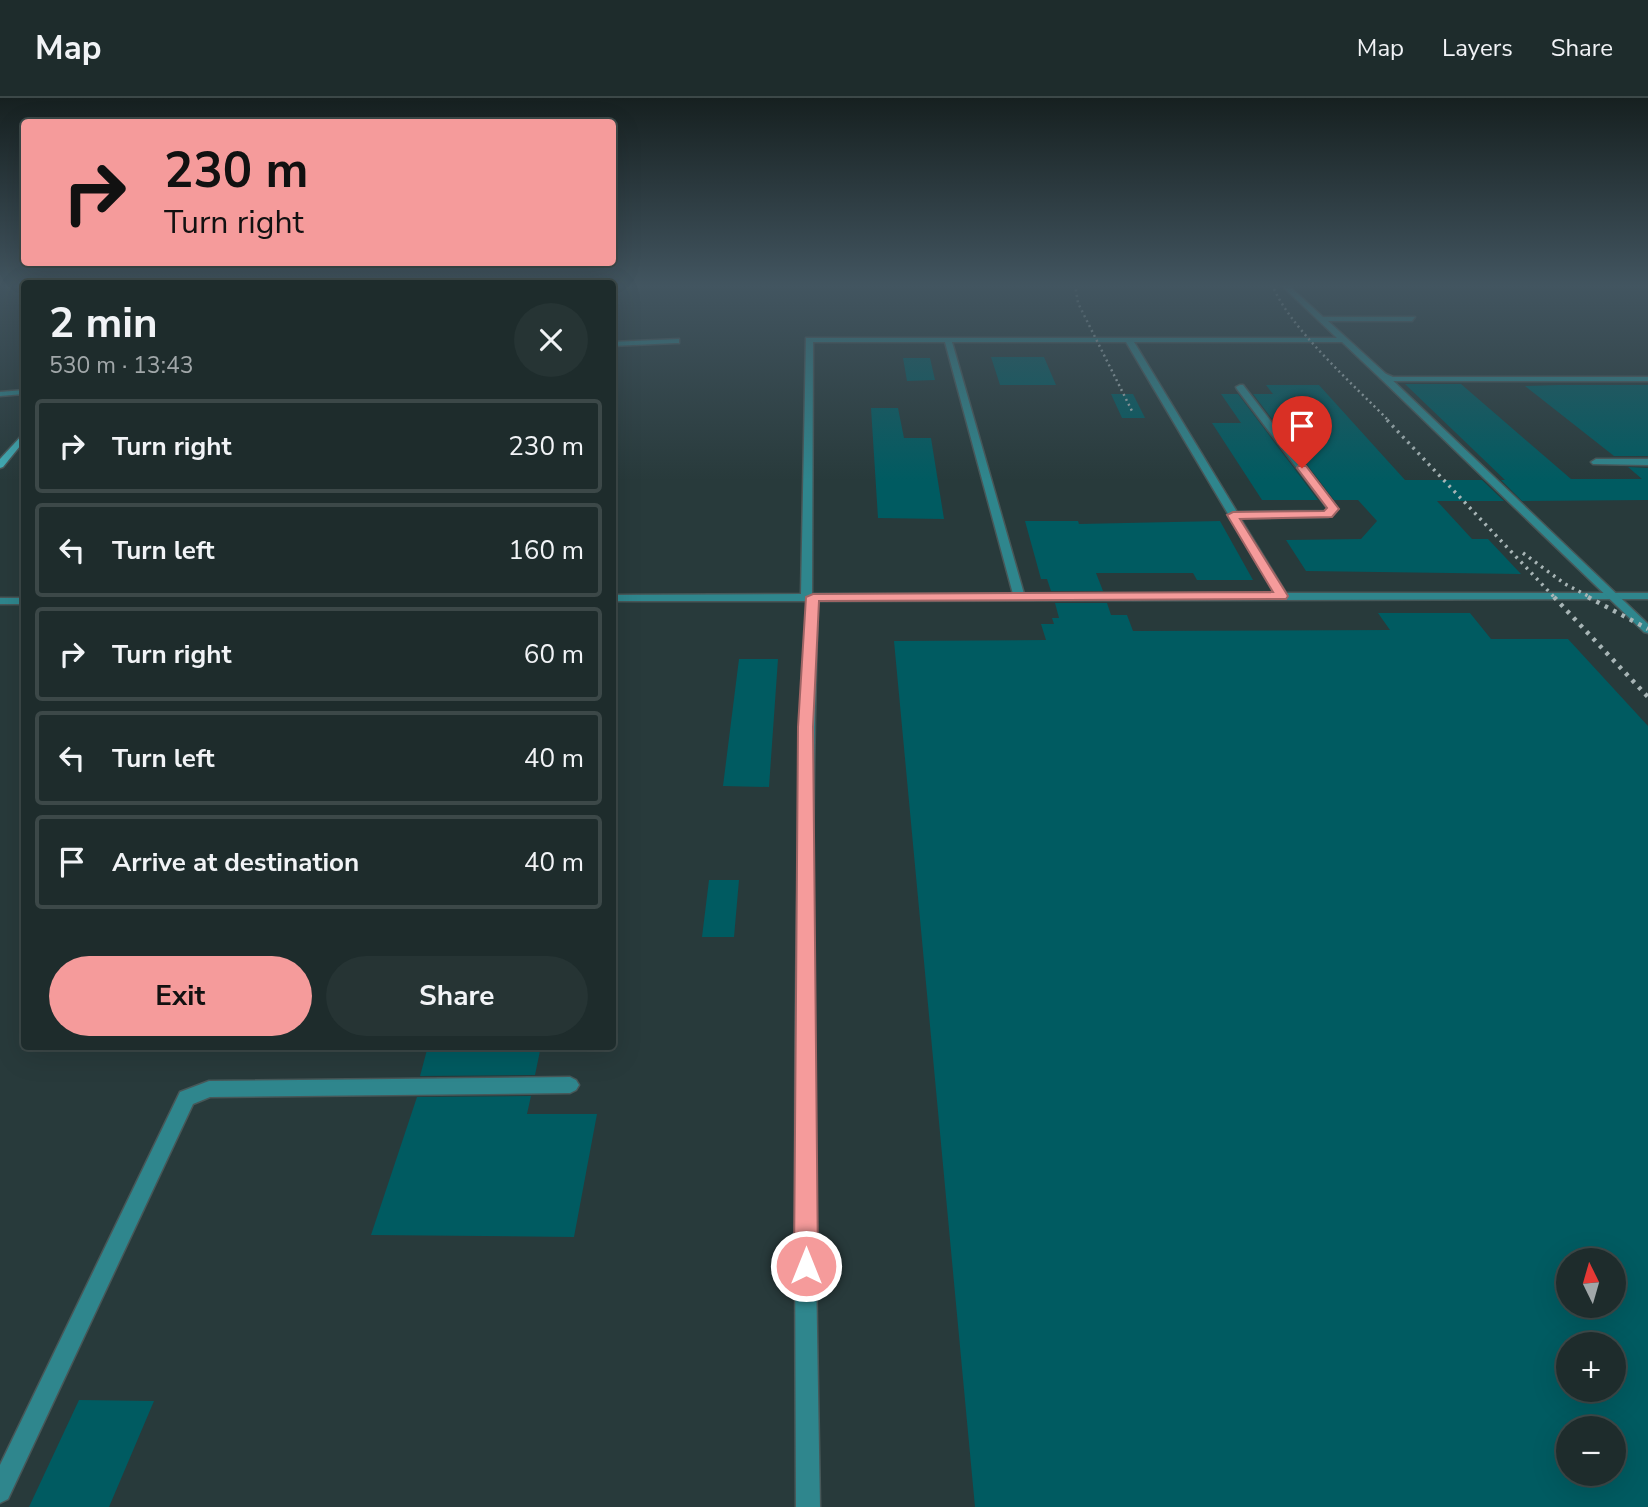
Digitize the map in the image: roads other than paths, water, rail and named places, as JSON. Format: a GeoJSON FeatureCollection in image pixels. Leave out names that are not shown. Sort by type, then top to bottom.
{"type":"FeatureCollection","features":[{"type":"Feature","properties":{"kind":"main road"},"geometry":{"type":"LineString","coordinates":[[2,461],[21,439]]}},
{"type":"Feature","properties":{"kind":"street"},"geometry":{"type":"LineString","coordinates":[[808,350],[809,597],[804,1011],[808,1507]]}},
{"type":"Feature","properties":{"kind":"street"},"geometry":{"type":"LineString","coordinates":[[951,350],[1018,597]]}},
{"type":"Feature","properties":{"kind":"street"},"geometry":{"type":"LineString","coordinates":[[1134,350],[1282,596]]}},
{"type":"Feature","properties":{"kind":"street"},"geometry":{"type":"LineString","coordinates":[[1354,350],[1648,630]]}},
{"type":"Feature","properties":{"kind":"street"},"geometry":{"type":"LineString","coordinates":[[1382,376],[1392,379],[1648,379]]}},
{"type":"Feature","properties":{"kind":"street"},"geometry":{"type":"LineString","coordinates":[[1233,515],[1328,514],[1333,509],[1240,387]]}},
{"type":"Feature","properties":{"kind":"street"},"geometry":{"type":"LineString","coordinates":[[0,394],[21,392]]}},
{"type":"Feature","properties":{"kind":"street"},"geometry":{"type":"LineString","coordinates":[[1596,462],[1648,462]]}},
{"type":"Feature","properties":{"kind":"street"},"geometry":{"type":"LineString","coordinates":[[616,598],[1648,596]]}},
{"type":"Feature","properties":{"kind":"street"},"geometry":{"type":"LineString","coordinates":[[0,601],[21,601]]}},
{"type":"Feature","properties":{"kind":"street"},"geometry":{"type":"LineString","coordinates":[[0,1490],[186,1098],[209,1089],[570,1085]]}},
{"type":"Feature","properties":{"kind":"railway"},"geometry":{"type":"LineString","coordinates":[[1101,350],[1133,413]]}},
{"type":"Feature","properties":{"kind":"railway"},"geometry":{"type":"LineString","coordinates":[[1319,350],[1389,421]]}},
{"type":"Feature","properties":{"kind":"railway"},"geometry":{"type":"LineString","coordinates":[[1387,420],[1555,598]]}},
{"type":"Feature","properties":{"kind":"railway"},"geometry":{"type":"LineString","coordinates":[[1523,553],[1565,584],[1592,598]]}},
{"type":"Feature","properties":{"kind":"railway"},"geometry":{"type":"LineString","coordinates":[[1554,597],[1648,697]]}},
{"type":"Feature","properties":{"kind":"railway"},"geometry":{"type":"LineString","coordinates":[[1588,597],[1648,629]]}}]}
